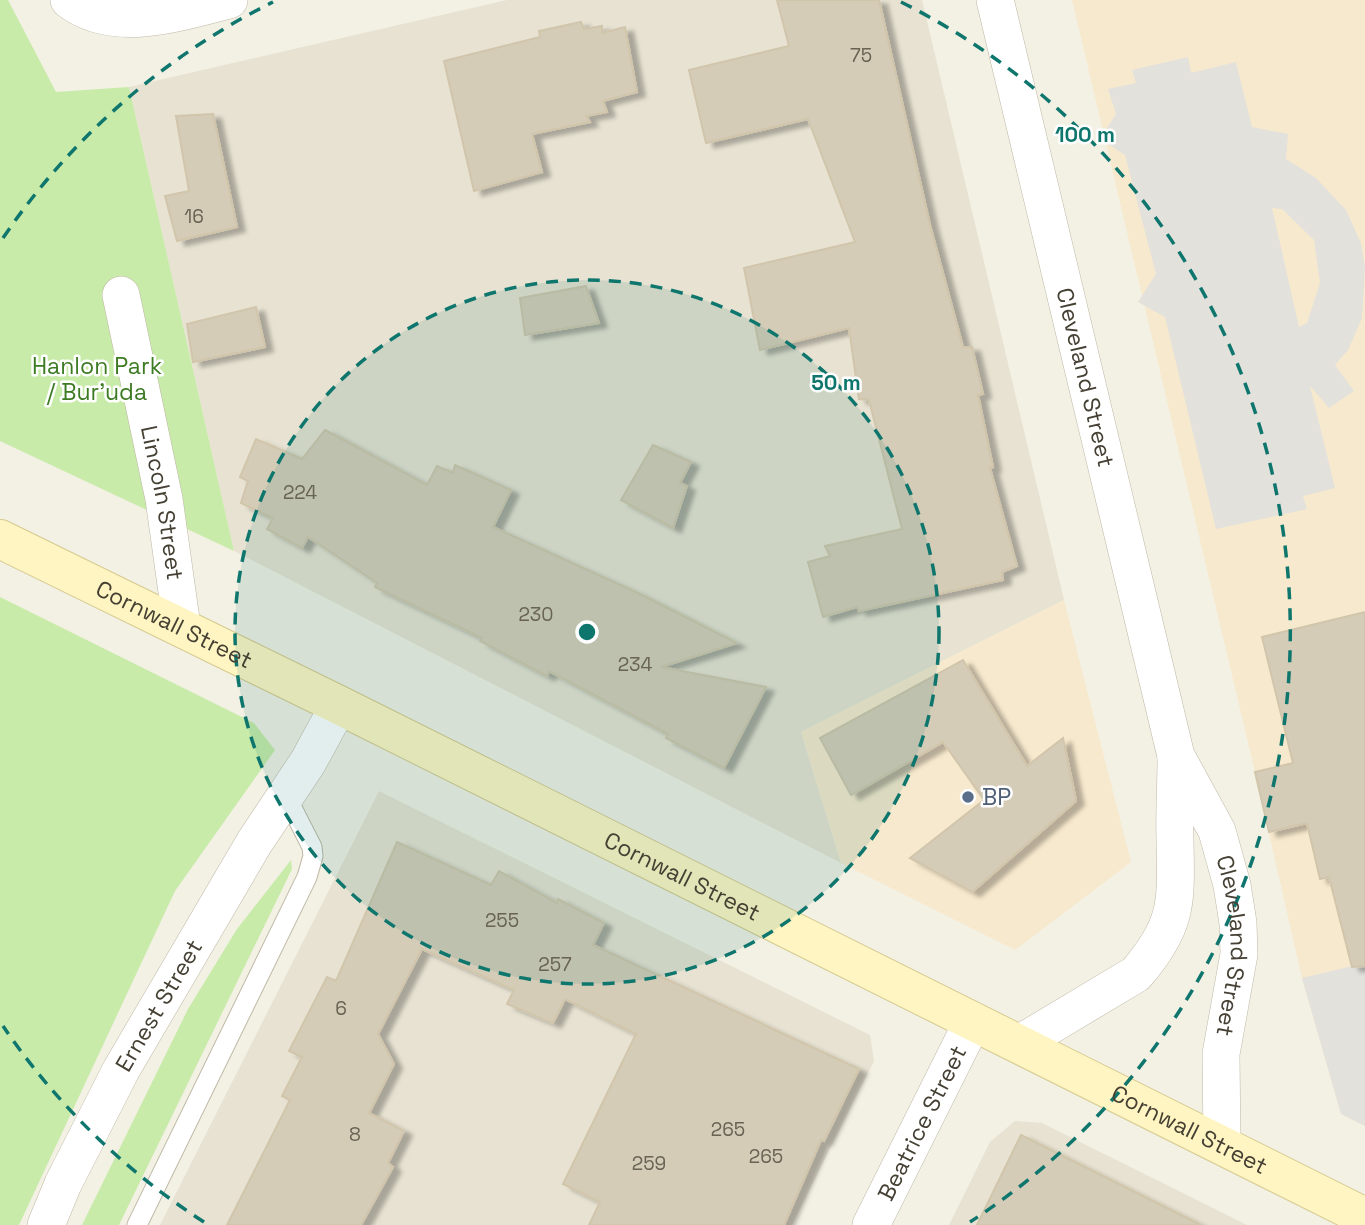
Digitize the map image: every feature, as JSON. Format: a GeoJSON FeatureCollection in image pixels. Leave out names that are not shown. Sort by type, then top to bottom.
{"type":"FeatureCollection","features":[{"type":"Feature","properties":{"kind":"main road","name":"Cornwall Street"},"geometry":{"type":"LineString","coordinates":[[0,539],[182,627],[1365,1217]]}},
{"type":"Feature","properties":{"kind":"street"},"geometry":{"type":"LineString","coordinates":[[73,3],[91,12],[125,19],[182,11],[229,0]]}},
{"type":"Feature","properties":{"kind":"street","name":"Cleveland Street"},"geometry":{"type":"LineString","coordinates":[[995,0],[1176,756],[1177,882],[1174,909],[1166,932],[1136,974],[1019,1044]]}},
{"type":"Feature","properties":{"kind":"street","name":"Lincoln Street"},"geometry":{"type":"LineString","coordinates":[[121,295],[162,487],[182,627]]}},
{"type":"Feature","properties":{"kind":"street","name":"Ernest Street"},"geometry":{"type":"LineString","coordinates":[[46,1225],[63,1184],[121,1070],[247,855],[308,762],[339,705]]}},
{"type":"Feature","properties":{"kind":"street","name":"Cleveland Street"},"geometry":{"type":"LineString","coordinates":[[1176,756],[1217,831],[1232,885],[1238,923],[1240,954],[1221,1054],[1222,1145]]}},
{"type":"Feature","properties":{"kind":"street","name":"Beatrice Street"},"geometry":{"type":"LineString","coordinates":[[871,1225],[973,1021]]}},
{"type":"Feature","properties":{"kind":"lane"},"geometry":{"type":"LineString","coordinates":[[137,1225],[312,865],[310,838],[286,796]]}},
{"type":"Feature","properties":{"kind":"shaded area"},"geometry":{"type":"Polygon","coordinates":[[[507,0],[922,0],[1064,600],[801,732],[841,863],[234,551],[129,87],[507,0]]]}},
{"type":"Feature","properties":{"kind":"shaded area"},"geometry":{"type":"Polygon","coordinates":[[[1072,0],[1365,0],[1365,1126],[1341,1114],[1302,978],[1072,0]]]}},
{"type":"Feature","properties":{"kind":"shaded area"},"geometry":{"type":"Polygon","coordinates":[[[1188,57],[1191,73],[1236,62],[1252,127],[1288,134],[1286,159],[1316,178],[1346,210],[1361,243],[1365,267],[1362,318],[1348,350],[1335,365],[1354,391],[1329,408],[1310,386],[1335,488],[1303,496],[1307,509],[1216,529],[1165,317],[1138,302],[1156,274],[1125,155],[1100,139],[1116,114],[1108,89],[1136,83],[1132,70],[1188,57]],[[1272,208],[1299,327],[1307,323],[1320,283],[1314,240],[1282,209],[1272,208]]]}},
{"type":"Feature","properties":{"kind":"shaded area","name":"BP"},"geometry":{"type":"Polygon","coordinates":[[[1064,600],[1131,862],[1015,950],[841,863],[801,732],[1064,600]]]}},
{"type":"Feature","properties":{"kind":"shaded area"},"geometry":{"type":"Polygon","coordinates":[[[379,791],[870,1035],[874,1061],[792,1225],[160,1225],[379,791]]]}},
{"type":"Feature","properties":{"kind":"shaded area"},"geometry":{"type":"Polygon","coordinates":[[[1365,963],[1365,1126],[1341,1114],[1302,978],[1365,963]]]}},
{"type":"Feature","properties":{"kind":"shaded area"},"geometry":{"type":"Polygon","coordinates":[[[1015,1121],[1042,1123],[1247,1225],[949,1225],[990,1142],[1015,1121]]]}},
{"type":"Feature","properties":{"kind":"green space","name":"Hanlon Park / Bur'uda"},"geometry":{"type":"Polygon","coordinates":[[[0,0],[8,0],[56,92],[129,87],[234,551],[0,441],[0,0]]]}},
{"type":"Feature","properties":{"kind":"green space"},"geometry":{"type":"Polygon","coordinates":[[[0,597],[254,723],[275,750],[175,891],[19,1225],[0,1225],[0,597]]]}},
{"type":"Feature","properties":{"kind":"green space"},"geometry":{"type":"Polygon","coordinates":[[[291,860],[292,869],[119,1225],[82,1225],[188,1009],[237,929],[291,860]]]}},
{"type":"Feature","properties":{"kind":"building"},"geometry":{"type":"Polygon","coordinates":[[[777,0],[879,0],[930,225],[963,347],[972,347],[983,394],[978,395],[993,467],[990,468],[1017,566],[1002,572],[1003,580],[859,611],[857,607],[823,617],[808,562],[830,556],[825,546],[902,529],[869,400],[859,399],[849,328],[760,350],[744,268],[855,242],[808,119],[706,143],[689,70],[789,46],[777,0]]]}},
{"type":"Feature","properties":{"kind":"building"},"geometry":{"type":"Polygon","coordinates":[[[581,22],[584,29],[602,26],[602,33],[625,27],[637,92],[603,101],[607,112],[586,116],[590,122],[532,134],[542,172],[474,191],[444,61],[540,37],[539,31],[581,22]]]}},
{"type":"Feature","properties":{"kind":"building"},"geometry":{"type":"Polygon","coordinates":[[[213,114],[237,227],[177,241],[165,196],[189,191],[176,116],[213,114]]]}},
{"type":"Feature","properties":{"kind":"building"},"geometry":{"type":"Polygon","coordinates":[[[586,286],[599,323],[525,335],[520,298],[586,286]]]}},
{"type":"Feature","properties":{"kind":"building"},"geometry":{"type":"Polygon","coordinates":[[[256,307],[265,347],[193,362],[187,324],[256,307]]]}},
{"type":"Feature","properties":{"kind":"building"},"geometry":{"type":"Polygon","coordinates":[[[325,430],[427,485],[437,466],[453,473],[455,465],[511,490],[493,527],[638,593],[737,643],[661,667],[766,687],[724,768],[666,738],[668,734],[549,671],[547,676],[480,641],[482,638],[375,587],[377,583],[308,537],[302,548],[267,529],[273,518],[241,503],[248,481],[240,477],[256,439],[302,459],[325,430]]]}},
{"type":"Feature","properties":{"kind":"building"},"geometry":{"type":"Polygon","coordinates":[[[653,445],[691,462],[680,483],[687,486],[673,528],[621,500],[653,445]]]}},
{"type":"Feature","properties":{"kind":"building"},"geometry":{"type":"Polygon","coordinates":[[[1365,612],[1365,966],[1352,967],[1329,877],[1320,879],[1307,823],[1269,832],[1255,772],[1293,763],[1262,637],[1365,612]]]}},
{"type":"Feature","properties":{"kind":"building"},"geometry":{"type":"Polygon","coordinates":[[[963,660],[1027,766],[1063,738],[1076,801],[972,892],[910,858],[984,800],[943,742],[851,795],[820,738],[963,660]]]}},
{"type":"Feature","properties":{"kind":"building"},"geometry":{"type":"Polygon","coordinates":[[[397,842],[491,885],[499,871],[557,903],[558,899],[604,923],[593,945],[859,1069],[824,1141],[821,1140],[784,1225],[589,1225],[600,1202],[563,1184],[636,1034],[565,999],[553,1023],[507,1004],[514,990],[422,949],[378,1034],[394,1064],[369,1113],[404,1131],[388,1163],[393,1167],[361,1225],[227,1225],[290,1100],[282,1096],[302,1057],[289,1051],[327,977],[336,981],[397,842]]]}},
{"type":"Feature","properties":{"kind":"building"},"geometry":{"type":"Polygon","coordinates":[[[1021,1135],[1201,1225],[977,1225],[1021,1135]]]}},
{"type":"Feature","properties":{"kind":"place","name":"BP"},"geometry":{"type":"Point","coordinates":[968,797]}}]}
